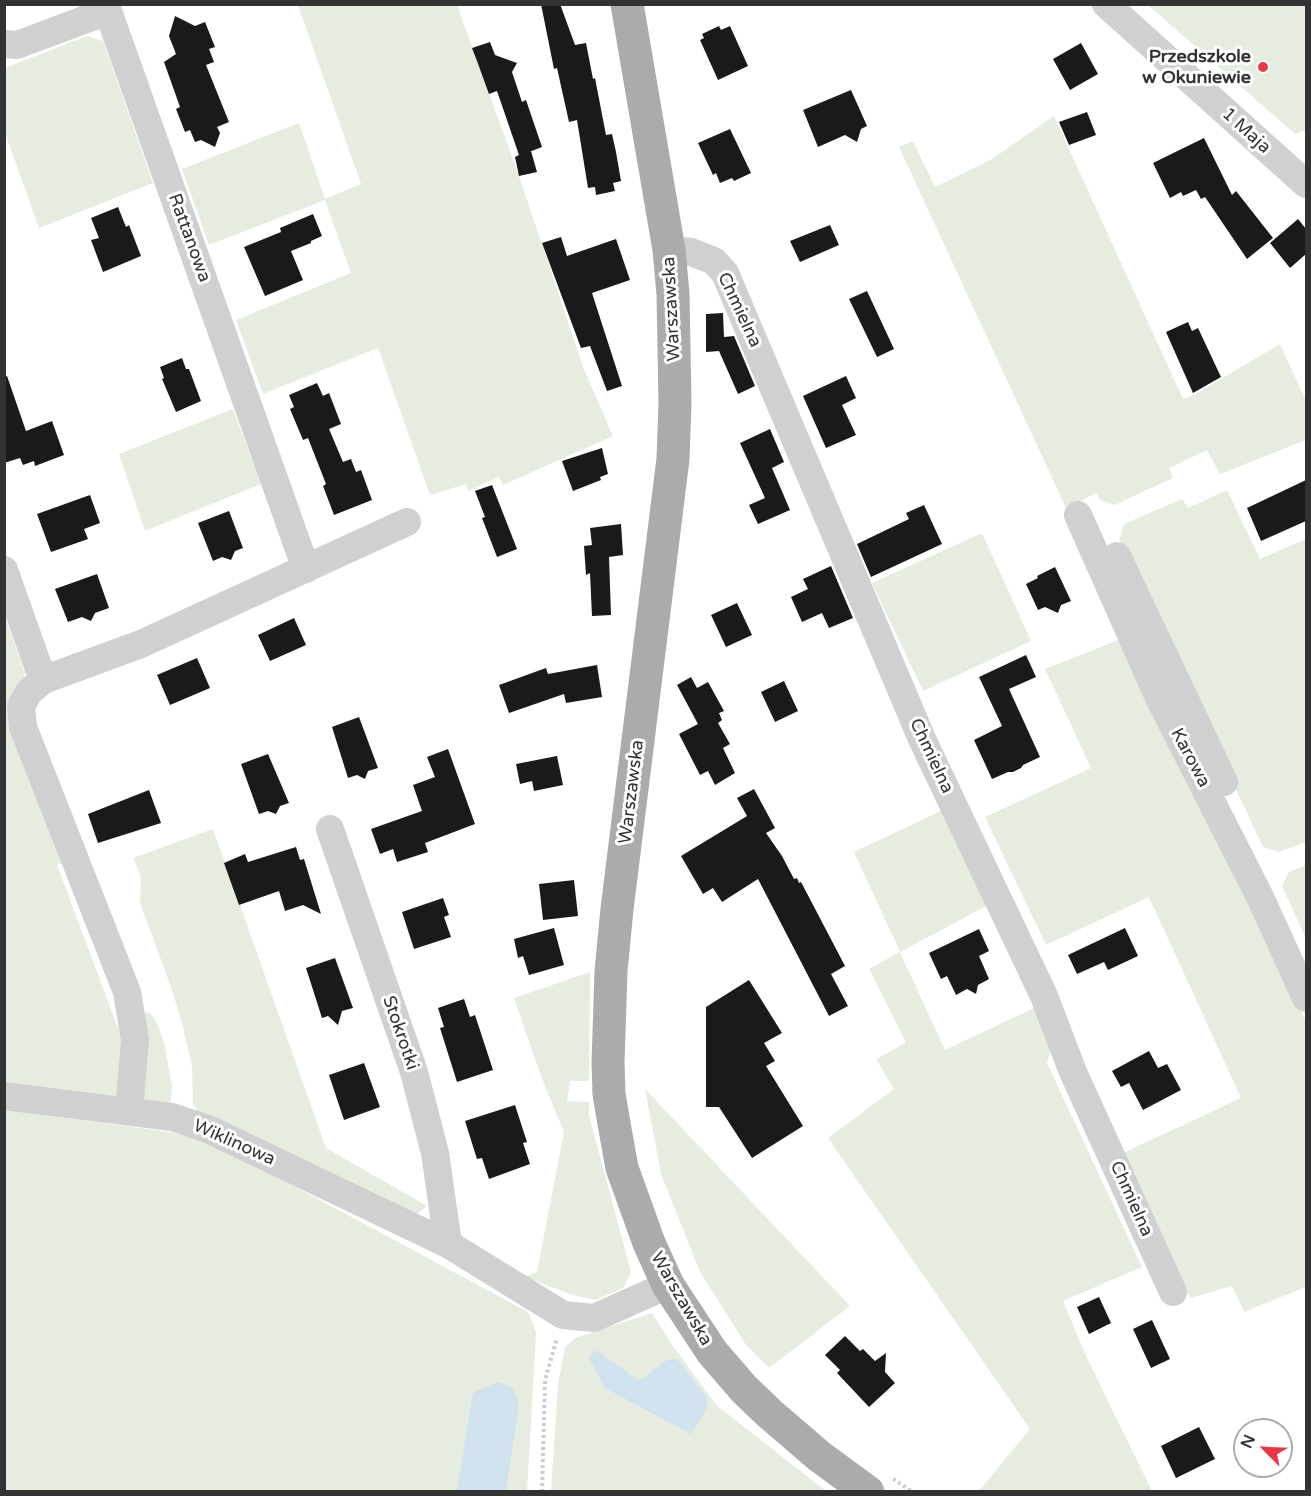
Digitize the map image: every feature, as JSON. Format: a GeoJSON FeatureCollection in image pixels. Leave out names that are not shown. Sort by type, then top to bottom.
{"type":"FeatureCollection","features":[{"type":"Feature","properties":{"kind":"main road","name":"Warszawska"},"geometry":{"type":"LineString","coordinates":[[627,4],[669,250],[675,343],[675,403],[673,459],[617,909],[608,1018],[609,1094],[622,1168],[649,1243],[668,1285],[712,1352],[744,1389],[819,1456],[876,1482]]}},
{"type":"Feature","properties":{"kind":"street","name":"1 Maja"},"geometry":{"type":"LineString","coordinates":[[1106,4],[1306,184]]}},
{"type":"Feature","properties":{"kind":"street","name":"Rattanowa"},"geometry":{"type":"LineString","coordinates":[[4,44],[17,45],[116,8],[306,568]]}},
{"type":"Feature","properties":{"kind":"street","name":"Chmielna"},"geometry":{"type":"LineString","coordinates":[[669,250],[691,252],[714,261],[725,273],[922,739],[1044,996],[1073,1072],[1173,1292]]}},
{"type":"Feature","properties":{"kind":"street","name":"Karowa"},"geometry":{"type":"LineString","coordinates":[[1306,958],[1090,519],[1160,700],[1255,886],[1306,998]]}},
{"type":"Feature","properties":{"kind":"street"},"geometry":{"type":"LineString","coordinates":[[129,1111],[135,1040],[127,992],[23,728],[21,706],[29,692],[44,680],[141,644],[407,522]]}},
{"type":"Feature","properties":{"kind":"street"},"geometry":{"type":"LineString","coordinates":[[4,570],[44,680]]}},
{"type":"Feature","properties":{"kind":"street","name":"Stokrotki"},"geometry":{"type":"LineString","coordinates":[[330,829],[414,1072],[435,1153],[448,1244]]}},
{"type":"Feature","properties":{"kind":"street","name":"Wiklinowa"},"geometry":{"type":"LineString","coordinates":[[4,1096],[172,1117],[208,1129],[448,1244],[563,1315]]}},
{"type":"Feature","properties":{"kind":"street"},"geometry":{"type":"LineString","coordinates":[[563,1315],[594,1318],[668,1285]]}},
{"type":"Feature","properties":{"kind":"path"},"geometry":{"type":"LineString","coordinates":[[542,1491],[544,1380],[563,1315]]}},
{"type":"Feature","properties":{"kind":"path"},"geometry":{"type":"LineString","coordinates":[[876,1482],[913,1491]]}},
{"type":"Feature","properties":{"kind":"shaded area"},"geometry":{"type":"Polygon","coordinates":[[[298,5],[457,5],[519,176],[583,367],[613,436],[503,485],[499,477],[468,491],[466,484],[430,495],[378,348],[263,394],[236,320],[351,273],[325,200],[209,245],[182,169],[299,123],[325,199],[361,184],[298,5]]]}},
{"type":"Feature","properties":{"kind":"shaded area","name":"Przedszkole w Okuniewie"},"geometry":{"type":"Polygon","coordinates":[[[1148,5],[1306,5],[1306,130],[1295,134],[1148,5]]]}},
{"type":"Feature","properties":{"kind":"shaded area"},"geometry":{"type":"Polygon","coordinates":[[[87,36],[103,41],[153,183],[39,228],[5,133],[5,68],[87,36]]]}},
{"type":"Feature","properties":{"kind":"shaded area"},"geometry":{"type":"Polygon","coordinates":[[[1054,116],[1183,399],[1194,395],[1280,344],[1306,401],[1306,440],[1220,474],[1207,450],[1169,468],[1173,478],[1115,505],[1100,500],[1096,493],[1066,508],[899,147],[913,141],[935,187],[992,159],[1054,116]]]}},
{"type":"Feature","properties":{"kind":"shaded area"},"geometry":{"type":"Polygon","coordinates":[[[233,409],[261,484],[145,531],[119,454],[233,409]]]}},
{"type":"Feature","properties":{"kind":"shaded area"},"geometry":{"type":"Polygon","coordinates":[[[1227,490],[1260,559],[1306,539],[1306,842],[1279,852],[1263,847],[1119,540],[1124,524],[1182,499],[1188,508],[1227,490]]]}},
{"type":"Feature","properties":{"kind":"shaded area"},"geometry":{"type":"Polygon","coordinates":[[[982,533],[1031,641],[923,691],[872,583],[982,533]]]}},
{"type":"Feature","properties":{"kind":"shaded area"},"geometry":{"type":"Polygon","coordinates":[[[4,614],[25,673],[24,682],[68,861],[57,865],[119,1031],[126,1061],[121,1096],[5,1082],[4,614]]]}},
{"type":"Feature","properties":{"kind":"shaded area"},"geometry":{"type":"Polygon","coordinates":[[[1126,637],[1306,1021],[1306,1287],[1244,1312],[1232,1286],[1190,1298],[1123,1153],[1241,1098],[1149,897],[1046,945],[985,817],[1091,768],[1045,669],[1126,637]]]}},
{"type":"Feature","properties":{"kind":"shaded area"},"geometry":{"type":"Polygon","coordinates":[[[947,808],[990,904],[900,952],[854,852],[947,808]]]}},
{"type":"Feature","properties":{"kind":"shaded area"},"geometry":{"type":"Polygon","coordinates":[[[213,829],[326,1148],[427,1206],[414,1216],[199,1116],[193,1103],[192,1066],[182,1023],[140,903],[141,876],[133,858],[213,829]]]}},
{"type":"Feature","properties":{"kind":"shaded area"},"geometry":{"type":"Polygon","coordinates":[[[1306,865],[1306,939],[1282,886],[1289,872],[1306,865]]]}},
{"type":"Feature","properties":{"kind":"shaded area"},"geometry":{"type":"Polygon","coordinates":[[[900,952],[945,1050],[1038,1006],[1054,1039],[1047,1063],[1142,1267],[1063,1301],[1087,1358],[1152,1491],[979,1491],[1030,1429],[828,1138],[894,1089],[876,1059],[906,1043],[869,969],[900,952]]]}},
{"type":"Feature","properties":{"kind":"shaded area"},"geometry":{"type":"Polygon","coordinates":[[[590,972],[589,1081],[570,1081],[567,1101],[589,1102],[589,1115],[631,1272],[623,1288],[595,1300],[573,1295],[525,1277],[537,1272],[564,1132],[542,1079],[514,998],[590,972]]]}},
{"type":"Feature","properties":{"kind":"shaded area"},"geometry":{"type":"Polygon","coordinates":[[[146,1012],[151,1014],[156,1021],[164,1042],[172,1086],[170,1107],[138,1100],[146,1012]]]}},
{"type":"Feature","properties":{"kind":"shaded area"},"geometry":{"type":"Polygon","coordinates":[[[645,1089],[850,1306],[769,1368],[746,1345],[700,1272],[661,1174],[645,1089]]]}},
{"type":"Feature","properties":{"kind":"shaded area"},"geometry":{"type":"Polygon","coordinates":[[[5,1110],[169,1132],[214,1143],[528,1312],[536,1332],[527,1491],[5,1492],[5,1110]]]}},
{"type":"Feature","properties":{"kind":"shaded area"},"geometry":{"type":"Polygon","coordinates":[[[652,1313],[716,1405],[826,1491],[551,1492],[558,1385],[565,1347],[575,1338],[652,1313]]]}},
{"type":"Feature","properties":{"kind":"water"},"geometry":{"type":"Polygon","coordinates":[[[598,1351],[639,1381],[667,1360],[677,1359],[708,1400],[705,1413],[691,1434],[605,1388],[589,1358],[593,1352],[598,1351]]]}},
{"type":"Feature","properties":{"kind":"water"},"geometry":{"type":"Polygon","coordinates":[[[497,1382],[512,1387],[519,1404],[506,1491],[457,1491],[473,1393],[497,1382]]]}},
{"type":"Feature","properties":{"kind":"building"},"geometry":{"type":"Polygon","coordinates":[[[541,4],[560,4],[575,45],[586,43],[606,135],[612,134],[616,152],[621,181],[613,183],[615,191],[596,195],[595,187],[588,188],[577,120],[569,122],[557,68],[554,69],[541,4]]]}},
{"type":"Feature","properties":{"kind":"building"},"geometry":{"type":"Polygon","coordinates":[[[175,16],[195,26],[205,22],[215,47],[209,49],[214,62],[206,65],[229,122],[217,127],[220,133],[215,147],[201,140],[195,142],[190,130],[185,132],[176,109],[180,107],[164,62],[176,54],[169,36],[175,16]]]}},
{"type":"Feature","properties":{"kind":"building"},"geometry":{"type":"Polygon","coordinates":[[[719,26],[721,30],[730,26],[748,66],[718,80],[700,40],[704,38],[702,34],[719,26]]]}},
{"type":"Feature","properties":{"kind":"building"},"geometry":{"type":"Polygon","coordinates":[[[490,42],[495,55],[517,63],[512,72],[522,102],[526,100],[542,147],[531,151],[537,172],[519,176],[515,157],[519,155],[497,91],[489,94],[472,48],[490,42]]]}},
{"type":"Feature","properties":{"kind":"building"},"geometry":{"type":"Polygon","coordinates":[[[1081,43],[1098,74],[1070,90],[1053,59],[1081,43]]]}},
{"type":"Feature","properties":{"kind":"building"},"geometry":{"type":"Polygon","coordinates":[[[851,90],[867,126],[861,129],[857,142],[845,135],[818,147],[803,110],[851,90]]]}},
{"type":"Feature","properties":{"kind":"building"},"geometry":{"type":"Polygon","coordinates":[[[1087,112],[1096,135],[1069,145],[1059,122],[1087,112]]]}},
{"type":"Feature","properties":{"kind":"building"},"geometry":{"type":"Polygon","coordinates":[[[730,129],[751,173],[734,181],[732,178],[720,183],[716,173],[713,175],[698,143],[730,129]]]}},
{"type":"Feature","properties":{"kind":"building"},"geometry":{"type":"Polygon","coordinates":[[[1204,138],[1232,195],[1236,191],[1273,238],[1247,259],[1205,197],[1201,199],[1196,190],[1183,196],[1181,192],[1170,198],[1153,163],[1204,138]]]}},
{"type":"Feature","properties":{"kind":"building"},"geometry":{"type":"Polygon","coordinates":[[[118,207],[126,227],[129,225],[141,256],[103,272],[91,240],[99,238],[91,218],[118,207]]]}},
{"type":"Feature","properties":{"kind":"building"},"geometry":{"type":"Polygon","coordinates":[[[313,214],[322,236],[291,251],[303,280],[265,296],[244,247],[281,232],[280,228],[313,214]]]}},
{"type":"Feature","properties":{"kind":"building"},"geometry":{"type":"Polygon","coordinates":[[[1298,219],[1306,229],[1306,254],[1290,268],[1270,243],[1298,219]]]}},
{"type":"Feature","properties":{"kind":"building"},"geometry":{"type":"Polygon","coordinates":[[[830,225],[839,245],[800,262],[790,241],[830,225]]]}},
{"type":"Feature","properties":{"kind":"building"},"geometry":{"type":"Polygon","coordinates":[[[561,237],[567,256],[616,239],[630,280],[592,293],[622,386],[607,391],[590,346],[581,348],[542,243],[561,237]]]}},
{"type":"Feature","properties":{"kind":"building"},"geometry":{"type":"Polygon","coordinates":[[[867,291],[894,349],[877,357],[849,299],[867,291]]]}},
{"type":"Feature","properties":{"kind":"building"},"geometry":{"type":"Polygon","coordinates":[[[723,313],[724,337],[734,336],[755,386],[738,394],[719,351],[706,352],[706,314],[723,313]]]}},
{"type":"Feature","properties":{"kind":"building"},"geometry":{"type":"Polygon","coordinates":[[[1188,322],[1192,331],[1198,328],[1221,377],[1193,393],[1166,332],[1188,322]]]}},
{"type":"Feature","properties":{"kind":"building"},"geometry":{"type":"Polygon","coordinates":[[[182,358],[186,369],[189,369],[201,401],[176,412],[162,379],[164,378],[160,367],[182,358]]]}},
{"type":"Feature","properties":{"kind":"building"},"geometry":{"type":"Polygon","coordinates":[[[7,376],[26,431],[52,421],[64,455],[35,466],[34,461],[23,465],[20,458],[4,463],[4,377],[7,376]]]}},
{"type":"Feature","properties":{"kind":"building"},"geometry":{"type":"Polygon","coordinates":[[[846,376],[856,398],[842,405],[856,435],[826,448],[803,396],[846,376]]]}},
{"type":"Feature","properties":{"kind":"building"},"geometry":{"type":"Polygon","coordinates":[[[317,383],[323,396],[329,393],[341,424],[329,429],[343,462],[351,459],[356,472],[361,470],[372,500],[334,515],[323,486],[326,484],[308,438],[303,440],[290,409],[294,407],[289,395],[317,383]]]}},
{"type":"Feature","properties":{"kind":"building"},"geometry":{"type":"Polygon","coordinates":[[[770,429],[784,462],[772,468],[790,510],[758,524],[749,505],[765,498],[740,443],[770,429]]]}},
{"type":"Feature","properties":{"kind":"building"},"geometry":{"type":"Polygon","coordinates":[[[602,448],[608,474],[600,477],[601,480],[573,491],[562,461],[602,448]]]}},
{"type":"Feature","properties":{"kind":"building"},"geometry":{"type":"Polygon","coordinates":[[[1306,480],[1306,521],[1261,541],[1247,508],[1306,480]]]}},
{"type":"Feature","properties":{"kind":"building"},"geometry":{"type":"Polygon","coordinates":[[[492,485],[517,549],[497,557],[482,518],[485,517],[475,491],[492,485]]]}},
{"type":"Feature","properties":{"kind":"building"},"geometry":{"type":"Polygon","coordinates":[[[90,495],[100,523],[84,529],[88,539],[51,552],[37,514],[90,495]]]}},
{"type":"Feature","properties":{"kind":"building"},"geometry":{"type":"Polygon","coordinates":[[[924,505],[942,544],[871,577],[857,544],[909,519],[906,513],[924,505]]]}},
{"type":"Feature","properties":{"kind":"building"},"geometry":{"type":"Polygon","coordinates":[[[229,511],[243,548],[235,551],[231,560],[222,557],[213,561],[198,523],[229,511]]]}},
{"type":"Feature","properties":{"kind":"building"},"geometry":{"type":"Polygon","coordinates":[[[621,524],[623,555],[609,557],[611,615],[592,616],[590,573],[586,575],[584,546],[592,545],[590,528],[621,524]]]}},
{"type":"Feature","properties":{"kind":"building"},"geometry":{"type":"Polygon","coordinates":[[[831,566],[853,618],[829,628],[822,613],[802,622],[791,597],[808,589],[803,579],[831,566]]]}},
{"type":"Feature","properties":{"kind":"building"},"geometry":{"type":"Polygon","coordinates":[[[1055,567],[1071,601],[1061,605],[1058,613],[1045,607],[1038,610],[1026,584],[1055,567]]]}},
{"type":"Feature","properties":{"kind":"building"},"geometry":{"type":"Polygon","coordinates":[[[97,574],[109,608],[95,613],[91,621],[82,617],[68,622],[55,589],[97,574]]]}},
{"type":"Feature","properties":{"kind":"building"},"geometry":{"type":"Polygon","coordinates":[[[737,603],[752,635],[726,647],[711,615],[737,603]]]}},
{"type":"Feature","properties":{"kind":"building"},"geometry":{"type":"Polygon","coordinates":[[[294,618],[306,645],[270,661],[258,635],[294,618]]]}},
{"type":"Feature","properties":{"kind":"building"},"geometry":{"type":"Polygon","coordinates":[[[1026,655],[1036,677],[1009,689],[1040,757],[1013,772],[992,779],[974,740],[1002,726],[979,677],[1026,655]]]}},
{"type":"Feature","properties":{"kind":"building"},"geometry":{"type":"Polygon","coordinates":[[[197,658],[210,688],[170,705],[157,675],[197,658]]]}},
{"type":"Feature","properties":{"kind":"building"},"geometry":{"type":"Polygon","coordinates":[[[597,665],[602,697],[566,703],[564,694],[509,713],[499,685],[546,668],[548,674],[597,665]]]}},
{"type":"Feature","properties":{"kind":"building"},"geometry":{"type":"Polygon","coordinates":[[[691,677],[697,688],[708,682],[724,711],[719,713],[722,720],[718,723],[730,744],[723,748],[735,773],[715,785],[708,771],[700,775],[679,734],[698,724],[677,685],[691,677]]]}},
{"type":"Feature","properties":{"kind":"building"},"geometry":{"type":"Polygon","coordinates":[[[784,681],[798,711],[775,722],[761,692],[784,681]]]}},
{"type":"Feature","properties":{"kind":"building"},"geometry":{"type":"Polygon","coordinates":[[[359,717],[378,768],[368,771],[365,779],[357,775],[348,778],[332,727],[359,717]]]}},
{"type":"Feature","properties":{"kind":"building"},"geometry":{"type":"Polygon","coordinates":[[[448,749],[475,824],[425,843],[428,852],[397,862],[393,849],[380,854],[371,829],[422,811],[413,785],[435,777],[427,757],[448,749]]]}},
{"type":"Feature","properties":{"kind":"building"},"geometry":{"type":"Polygon","coordinates":[[[268,754],[289,803],[280,806],[276,814],[268,811],[259,814],[241,764],[268,754]]]}},
{"type":"Feature","properties":{"kind":"building"},"geometry":{"type":"Polygon","coordinates":[[[557,756],[563,785],[534,791],[532,781],[520,784],[516,764],[557,756]]]}},
{"type":"Feature","properties":{"kind":"building"},"geometry":{"type":"Polygon","coordinates":[[[754,789],[775,828],[766,833],[794,879],[797,878],[799,883],[801,882],[845,966],[831,974],[848,1006],[829,1016],[758,879],[722,902],[713,888],[703,894],[681,856],[747,816],[737,798],[754,789]]]}},
{"type":"Feature","properties":{"kind":"building"},"geometry":{"type":"Polygon","coordinates":[[[149,790],[161,823],[98,843],[88,814],[149,790]]]}},
{"type":"Feature","properties":{"kind":"building"},"geometry":{"type":"Polygon","coordinates":[[[296,847],[300,860],[304,859],[321,914],[303,905],[285,911],[279,891],[239,905],[224,863],[245,854],[248,862],[296,847]]]}},
{"type":"Feature","properties":{"kind":"building"},"geometry":{"type":"Polygon","coordinates":[[[574,880],[578,916],[543,920],[539,884],[574,880]]]}},
{"type":"Feature","properties":{"kind":"building"},"geometry":{"type":"Polygon","coordinates":[[[443,898],[449,915],[444,917],[451,937],[414,949],[402,912],[443,898]]]}},
{"type":"Feature","properties":{"kind":"building"},"geometry":{"type":"Polygon","coordinates":[[[554,928],[564,965],[529,975],[523,956],[518,958],[514,939],[554,928]]]}},
{"type":"Feature","properties":{"kind":"building"},"geometry":{"type":"Polygon","coordinates":[[[1125,928],[1138,956],[1108,970],[1104,962],[1077,974],[1068,955],[1125,928]]]}},
{"type":"Feature","properties":{"kind":"building"},"geometry":{"type":"Polygon","coordinates":[[[979,929],[989,951],[979,956],[989,979],[978,985],[976,994],[967,989],[956,995],[947,976],[941,979],[929,953],[979,929]]]}},
{"type":"Feature","properties":{"kind":"building"},"geometry":{"type":"Polygon","coordinates":[[[335,958],[353,1008],[342,1011],[338,1025],[328,1016],[322,1018],[306,968],[335,958]]]}},
{"type":"Feature","properties":{"kind":"building"},"geometry":{"type":"Polygon","coordinates":[[[749,980],[782,1033],[764,1043],[775,1061],[766,1066],[803,1126],[752,1158],[719,1107],[706,1107],[706,1007],[749,980]]]}},
{"type":"Feature","properties":{"kind":"building"},"geometry":{"type":"Polygon","coordinates":[[[464,999],[470,1017],[475,1015],[493,1070],[457,1082],[440,1028],[444,1027],[438,1008],[464,999]]]}},
{"type":"Feature","properties":{"kind":"building"},"geometry":{"type":"Polygon","coordinates":[[[1149,1051],[1158,1068],[1167,1064],[1181,1090],[1143,1110],[1129,1083],[1121,1087],[1112,1071],[1149,1051]]]}},
{"type":"Feature","properties":{"kind":"building"},"geometry":{"type":"Polygon","coordinates":[[[364,1063],[380,1107],[344,1120],[329,1075],[364,1063]]]}},
{"type":"Feature","properties":{"kind":"building"},"geometry":{"type":"Polygon","coordinates":[[[515,1105],[527,1142],[523,1143],[530,1164],[489,1179],[482,1158],[477,1159],[465,1121],[515,1105]]]}},
{"type":"Feature","properties":{"kind":"building"},"geometry":{"type":"Polygon","coordinates":[[[1099,1297],[1111,1323],[1089,1334],[1077,1307],[1099,1297]]]}},
{"type":"Feature","properties":{"kind":"building"},"geometry":{"type":"Polygon","coordinates":[[[1152,1320],[1170,1359],[1151,1368],[1133,1329],[1152,1320]]]}},
{"type":"Feature","properties":{"kind":"building"},"geometry":{"type":"Polygon","coordinates":[[[845,1336],[860,1351],[863,1349],[875,1361],[886,1353],[885,1372],[895,1383],[869,1407],[837,1373],[840,1370],[825,1355],[845,1336]]]}},
{"type":"Feature","properties":{"kind":"building"},"geometry":{"type":"Polygon","coordinates":[[[1199,1427],[1215,1459],[1176,1478],[1161,1446],[1199,1427]]]}},
{"type":"Feature","properties":{"kind":"place","name":"Przedszkole w Okuniewie"},"geometry":{"type":"Point","coordinates":[1263,67]}}]}
